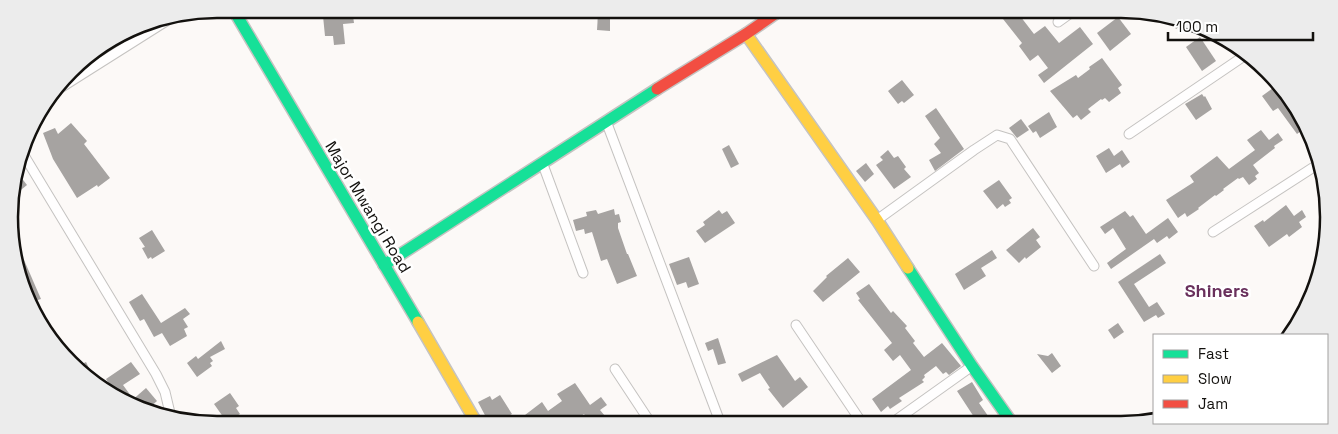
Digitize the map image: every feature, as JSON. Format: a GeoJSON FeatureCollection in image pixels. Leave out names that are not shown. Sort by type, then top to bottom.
{"type":"FeatureCollection","features":[{"type":"Feature","properties":{"kind":"street","name":"Major Mwangi Road"},"geometry":{"type":"LineString","coordinates":[[238,18],[472,416]]}},
{"type":"Feature","properties":{"kind":"street"},"geometry":{"type":"LineString","coordinates":[[384,265],[606,121],[770,18]]}},
{"type":"Feature","properties":{"kind":"street"},"geometry":{"type":"LineString","coordinates":[[1058,22],[1064,18]]}},
{"type":"Feature","properties":{"kind":"street"},"geometry":{"type":"LineString","coordinates":[[71,81],[158,26]]}},
{"type":"Feature","properties":{"kind":"street"},"geometry":{"type":"LineString","coordinates":[[746,34],[877,220],[972,366],[1007,416]]}},
{"type":"Feature","properties":{"kind":"street"},"geometry":{"type":"LineString","coordinates":[[1129,134],[1241,58]]}},
{"type":"Feature","properties":{"kind":"street"},"geometry":{"type":"LineString","coordinates":[[606,121],[718,416]]}},
{"type":"Feature","properties":{"kind":"street"},"geometry":{"type":"LineString","coordinates":[[877,220],[997,135],[1010,140],[1094,266]]}},
{"type":"Feature","properties":{"kind":"street"},"geometry":{"type":"LineString","coordinates":[[26,159],[156,374],[165,392],[170,411]]}},
{"type":"Feature","properties":{"kind":"street"},"geometry":{"type":"LineString","coordinates":[[542,162],[583,274]]}},
{"type":"Feature","properties":{"kind":"street"},"geometry":{"type":"LineString","coordinates":[[1212,232],[1314,167]]}},
{"type":"Feature","properties":{"kind":"street"},"geometry":{"type":"LineString","coordinates":[[796,325],[857,416]]}},
{"type":"Feature","properties":{"kind":"street"},"geometry":{"type":"LineString","coordinates":[[902,416],[972,366]]}},
{"type":"Feature","properties":{"kind":"street"},"geometry":{"type":"LineString","coordinates":[[614,369],[646,416]]}},
{"type":"Feature","properties":{"kind":"building"},"geometry":{"type":"Polygon","coordinates":[[[323,18],[353,18],[354,23],[343,24],[345,44],[334,45],[333,36],[325,36],[323,18]]]}},
{"type":"Feature","properties":{"kind":"building"},"geometry":{"type":"Polygon","coordinates":[[[598,18],[610,18],[610,31],[597,30],[598,18]]]}},
{"type":"Feature","properties":{"kind":"building"},"geometry":{"type":"Polygon","coordinates":[[[1022,18],[1034,34],[1045,26],[1059,43],[1080,27],[1093,44],[1044,83],[1038,75],[1048,68],[1038,55],[1030,61],[1019,46],[1022,43],[1003,19],[1022,18]]]}},
{"type":"Feature","properties":{"kind":"building"},"geometry":{"type":"Polygon","coordinates":[[[1119,18],[1131,34],[1110,51],[1097,33],[1119,18]]]}},
{"type":"Feature","properties":{"kind":"building"},"geometry":{"type":"Polygon","coordinates":[[[1173,24],[1187,29],[1182,32],[1179,27],[1176,29],[1173,24]]]}},
{"type":"Feature","properties":{"kind":"building"},"geometry":{"type":"Polygon","coordinates":[[[1200,37],[1216,61],[1202,71],[1186,47],[1200,37]]]}},
{"type":"Feature","properties":{"kind":"building"},"geometry":{"type":"Polygon","coordinates":[[[1102,58],[1122,85],[1118,88],[1121,93],[1109,102],[1105,98],[1101,99],[1088,109],[1091,112],[1081,120],[1077,115],[1073,118],[1050,91],[1076,75],[1078,78],[1102,58]]]}},
{"type":"Feature","properties":{"kind":"building"},"geometry":{"type":"Polygon","coordinates":[[[902,80],[914,95],[904,103],[902,101],[898,104],[888,91],[902,80]]]}},
{"type":"Feature","properties":{"kind":"building"},"geometry":{"type":"Polygon","coordinates":[[[1273,88],[1287,106],[1301,131],[1297,134],[1278,108],[1273,111],[1262,96],[1273,88]]]}},
{"type":"Feature","properties":{"kind":"building"},"geometry":{"type":"Polygon","coordinates":[[[1202,94],[1212,109],[1196,120],[1185,104],[1202,94]]]}},
{"type":"Feature","properties":{"kind":"building"},"geometry":{"type":"Polygon","coordinates":[[[936,108],[964,149],[935,171],[929,160],[941,153],[934,144],[940,138],[925,116],[936,108]]]}},
{"type":"Feature","properties":{"kind":"building"},"geometry":{"type":"Polygon","coordinates":[[[1049,112],[1057,127],[1040,138],[1036,131],[1033,133],[1028,126],[1049,112]]]}},
{"type":"Feature","properties":{"kind":"building"},"geometry":{"type":"Polygon","coordinates":[[[1021,119],[1029,130],[1017,138],[1009,128],[1021,119]]]}},
{"type":"Feature","properties":{"kind":"building"},"geometry":{"type":"Polygon","coordinates":[[[71,123],[87,141],[84,144],[110,178],[77,198],[53,159],[43,133],[55,128],[58,134],[71,123]]]}},
{"type":"Feature","properties":{"kind":"building"},"geometry":{"type":"Polygon","coordinates":[[[1261,130],[1269,140],[1278,133],[1283,140],[1253,165],[1259,173],[1255,176],[1257,179],[1249,185],[1243,177],[1238,178],[1187,217],[1185,213],[1178,218],[1166,200],[1194,182],[1190,176],[1217,156],[1229,169],[1255,150],[1247,140],[1261,130]]]}},
{"type":"Feature","properties":{"kind":"building"},"geometry":{"type":"Polygon","coordinates":[[[729,145],[739,164],[731,168],[722,149],[729,145]]]}},
{"type":"Feature","properties":{"kind":"building"},"geometry":{"type":"Polygon","coordinates":[[[1109,148],[1114,156],[1122,150],[1130,162],[1122,168],[1120,164],[1106,173],[1096,156],[1109,148]]]}},
{"type":"Feature","properties":{"kind":"building"},"geometry":{"type":"Polygon","coordinates":[[[888,150],[894,158],[898,156],[906,167],[904,169],[911,177],[894,189],[876,165],[883,160],[880,157],[888,150]]]}},
{"type":"Feature","properties":{"kind":"building"},"geometry":{"type":"Polygon","coordinates":[[[866,163],[874,174],[865,182],[856,171],[866,163]]]}},
{"type":"Feature","properties":{"kind":"building"},"geometry":{"type":"Polygon","coordinates":[[[21,177],[27,185],[19,192],[21,177]]]}},
{"type":"Feature","properties":{"kind":"building"},"geometry":{"type":"Polygon","coordinates":[[[999,180],[1012,198],[1009,200],[1011,203],[1005,207],[1003,204],[997,209],[983,191],[999,180]]]}},
{"type":"Feature","properties":{"kind":"building"},"geometry":{"type":"Polygon","coordinates":[[[1286,205],[1294,216],[1302,210],[1306,217],[1299,222],[1302,227],[1289,237],[1287,234],[1269,247],[1254,226],[1263,220],[1264,222],[1286,205]]]}},
{"type":"Feature","properties":{"kind":"building"},"geometry":{"type":"Polygon","coordinates":[[[614,209],[615,215],[619,214],[621,222],[618,223],[618,228],[637,276],[617,284],[607,259],[601,261],[592,232],[585,234],[584,229],[576,231],[573,220],[587,216],[586,212],[596,210],[598,214],[614,209]]]}},
{"type":"Feature","properties":{"kind":"building"},"geometry":{"type":"Polygon","coordinates":[[[719,210],[722,214],[727,211],[735,223],[705,243],[696,231],[705,225],[703,222],[719,210]]]}},
{"type":"Feature","properties":{"kind":"building"},"geometry":{"type":"Polygon","coordinates":[[[1125,211],[1130,217],[1133,215],[1146,234],[1168,218],[1178,232],[1169,239],[1167,236],[1157,243],[1154,239],[1111,269],[1107,263],[1126,249],[1113,228],[1105,234],[1100,227],[1125,211]]]}},
{"type":"Feature","properties":{"kind":"building"},"geometry":{"type":"Polygon","coordinates":[[[1033,228],[1040,237],[1036,240],[1041,247],[1019,263],[1006,250],[1033,228]]]}},
{"type":"Feature","properties":{"kind":"building"},"geometry":{"type":"Polygon","coordinates":[[[152,230],[165,251],[152,259],[151,257],[148,259],[142,248],[145,247],[139,238],[152,230]]]}},
{"type":"Feature","properties":{"kind":"building"},"geometry":{"type":"Polygon","coordinates":[[[992,250],[997,258],[981,268],[986,276],[964,290],[955,274],[992,250]]]}},
{"type":"Feature","properties":{"kind":"building"},"geometry":{"type":"Polygon","coordinates":[[[1160,254],[1166,263],[1134,284],[1149,307],[1157,302],[1165,314],[1158,318],[1156,315],[1144,322],[1118,282],[1160,254]]]}},
{"type":"Feature","properties":{"kind":"building"},"geometry":{"type":"Polygon","coordinates":[[[689,257],[699,284],[688,288],[686,282],[677,285],[669,264],[689,257]]]}},
{"type":"Feature","properties":{"kind":"building"},"geometry":{"type":"Polygon","coordinates":[[[848,258],[860,272],[823,302],[813,291],[826,276],[848,258]]]}},
{"type":"Feature","properties":{"kind":"building"},"geometry":{"type":"Polygon","coordinates":[[[24,260],[41,299],[36,300],[22,261],[24,260]]]}},
{"type":"Feature","properties":{"kind":"building"},"geometry":{"type":"Polygon","coordinates":[[[869,284],[891,313],[893,311],[907,326],[905,328],[915,341],[913,343],[924,357],[942,343],[961,366],[949,375],[946,372],[943,374],[936,366],[924,375],[925,377],[922,380],[924,382],[899,398],[902,401],[890,409],[888,406],[881,412],[872,399],[911,370],[900,355],[893,361],[884,350],[892,343],[858,300],[860,299],[856,293],[869,284]]]}},
{"type":"Feature","properties":{"kind":"building"},"geometry":{"type":"Polygon","coordinates":[[[142,294],[161,323],[185,308],[190,314],[183,319],[188,327],[184,329],[187,336],[170,346],[162,333],[154,337],[144,319],[140,321],[129,302],[142,294]]]}},
{"type":"Feature","properties":{"kind":"building"},"geometry":{"type":"Polygon","coordinates":[[[1118,323],[1124,332],[1114,339],[1108,330],[1118,323]]]}},
{"type":"Feature","properties":{"kind":"building"},"geometry":{"type":"Polygon","coordinates":[[[718,338],[726,363],[718,365],[713,349],[708,351],[705,343],[718,338]]]}},
{"type":"Feature","properties":{"kind":"building"},"geometry":{"type":"Polygon","coordinates":[[[221,341],[225,349],[210,357],[213,361],[210,363],[212,366],[197,377],[187,363],[196,356],[198,359],[221,341]]]}},
{"type":"Feature","properties":{"kind":"building"},"geometry":{"type":"Polygon","coordinates":[[[1052,353],[1061,366],[1052,373],[1037,354],[1048,356],[1052,353]]]}},
{"type":"Feature","properties":{"kind":"building"},"geometry":{"type":"Polygon","coordinates":[[[777,355],[795,381],[800,377],[808,387],[783,408],[768,389],[770,388],[760,373],[742,382],[738,374],[777,355]]]}},
{"type":"Feature","properties":{"kind":"building"},"geometry":{"type":"Polygon","coordinates":[[[86,362],[90,371],[85,367],[82,364],[86,362]]]}},
{"type":"Feature","properties":{"kind":"building"},"geometry":{"type":"Polygon","coordinates":[[[131,362],[140,374],[123,385],[130,397],[111,386],[106,379],[131,362]]]}},
{"type":"Feature","properties":{"kind":"building"},"geometry":{"type":"Polygon","coordinates":[[[972,382],[983,400],[979,403],[988,416],[973,416],[957,391],[972,382]]]}},
{"type":"Feature","properties":{"kind":"building"},"geometry":{"type":"Polygon","coordinates":[[[575,383],[590,405],[601,397],[607,405],[600,410],[605,416],[586,416],[584,414],[581,416],[525,415],[542,402],[548,411],[562,401],[557,394],[575,383]]]}},
{"type":"Feature","properties":{"kind":"building"},"geometry":{"type":"Polygon","coordinates":[[[146,388],[157,401],[152,406],[134,398],[146,388]]]}},
{"type":"Feature","properties":{"kind":"building"},"geometry":{"type":"Polygon","coordinates":[[[230,393],[239,406],[236,408],[240,414],[237,416],[222,416],[214,404],[230,393]]]}},
{"type":"Feature","properties":{"kind":"building"},"geometry":{"type":"Polygon","coordinates":[[[500,395],[512,414],[508,416],[485,416],[478,402],[490,396],[492,400],[500,395]]]}},
{"type":"Feature","properties":{"kind":"traffic: fast"},"geometry":{"type":"LineString","coordinates":[[238,18],[418,322]]}},
{"type":"Feature","properties":{"kind":"traffic: fast"},"geometry":{"type":"LineString","coordinates":[[384,265],[657,89]]}},
{"type":"Feature","properties":{"kind":"traffic: fast"},"geometry":{"type":"LineString","coordinates":[[908,268],[1007,416]]}},
{"type":"Feature","properties":{"kind":"traffic: slow"},"geometry":{"type":"LineString","coordinates":[[746,34],[877,220],[908,268]]}},
{"type":"Feature","properties":{"kind":"traffic: slow"},"geometry":{"type":"LineString","coordinates":[[418,322],[473,416]]}},
{"type":"Feature","properties":{"kind":"traffic: jam"},"geometry":{"type":"LineString","coordinates":[[657,89],[769,18]]}},
{"type":"Feature","properties":{"kind":"district","name":"Shiners"},"geometry":{"type":"Point","coordinates":[1217,290]}}]}
